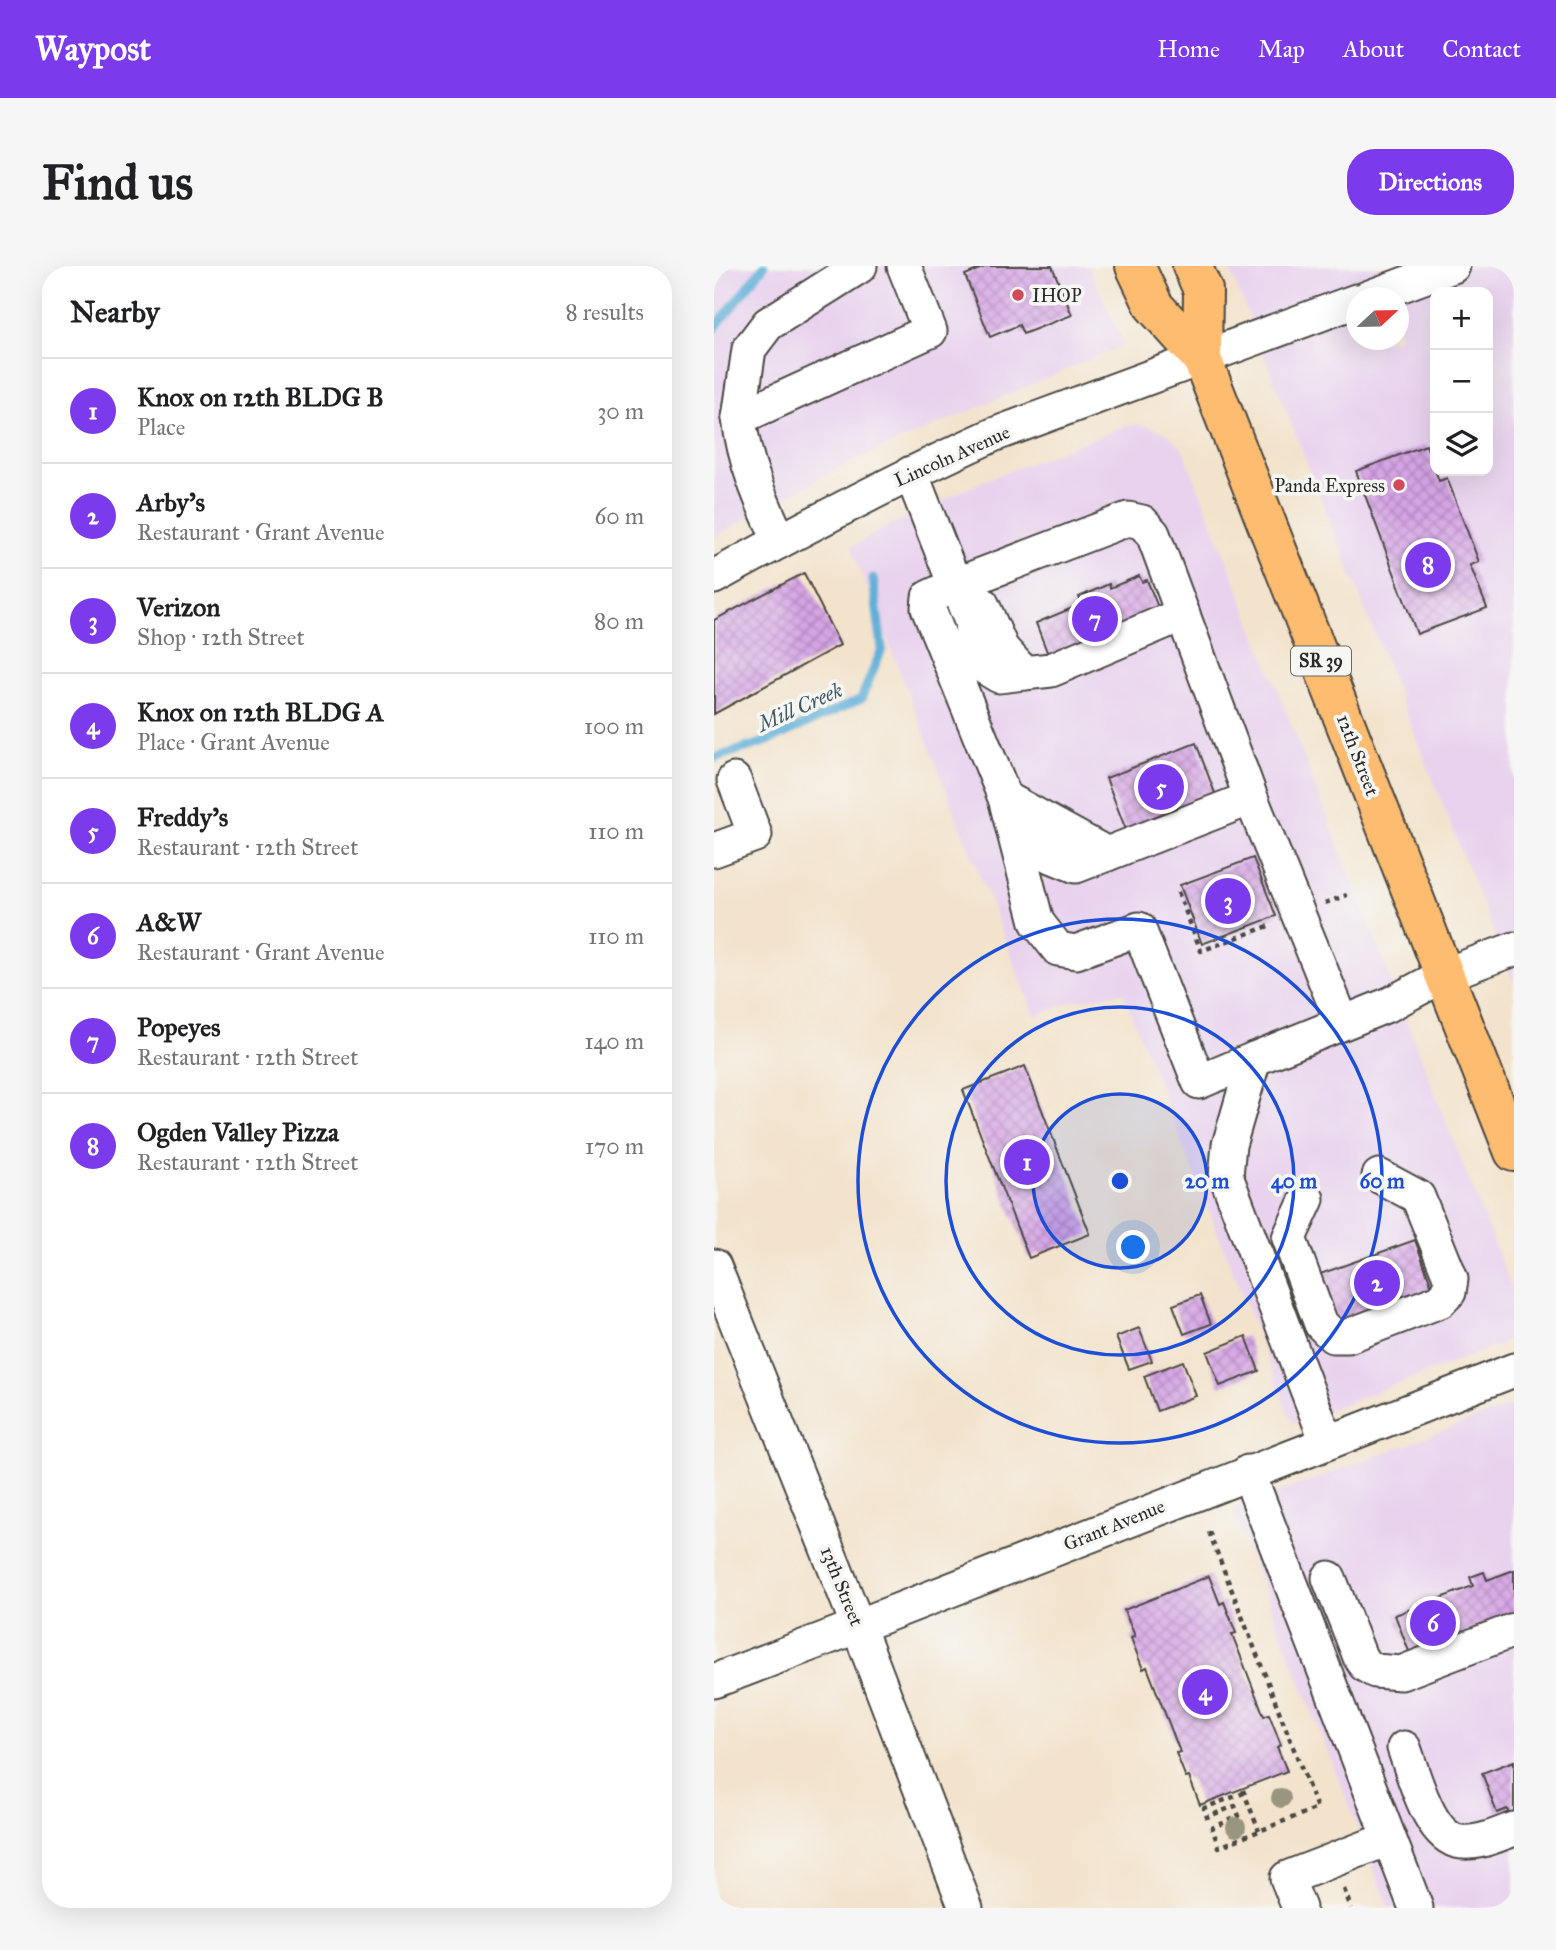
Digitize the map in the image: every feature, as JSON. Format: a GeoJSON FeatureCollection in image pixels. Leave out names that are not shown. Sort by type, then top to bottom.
{"type":"FeatureCollection","features":[{"type":"Feature","properties":{"kind":"main road","name":"12th Street"},"geometry":{"type":"LineString","coordinates":[[1135,266],[1154,306],[1202,359],[1514,1152]]}},
{"type":"Feature","properties":{"kind":"main road","name":"12th Street"},"geometry":{"type":"LineString","coordinates":[[1192,266],[1203,290],[1202,359]]}},
{"type":"Feature","properties":{"kind":"street"},"geometry":{"type":"LineString","coordinates":[[780,541],[760,499],[742,445],[739,418],[749,349],[768,324],[860,266]]}},
{"type":"Feature","properties":{"kind":"street"},"geometry":{"type":"LineString","coordinates":[[739,418],[930,331],[904,266]]}},
{"type":"Feature","properties":{"kind":"street"},"geometry":{"type":"LineString","coordinates":[[1397,287],[1453,266]]}},
{"type":"Feature","properties":{"kind":"street","name":"Lincoln Avenue"},"geometry":{"type":"LineString","coordinates":[[714,577],[911,473],[993,435],[1346,305]]}},
{"type":"Feature","properties":{"kind":"street"},"geometry":{"type":"LineString","coordinates":[[911,473],[955,585],[982,604],[1002,649],[1024,673],[1051,670],[1183,614]]}},
{"type":"Feature","properties":{"kind":"street"},"geometry":{"type":"LineString","coordinates":[[1342,1022],[1251,798],[1153,534],[1142,522],[1128,519],[929,597],[928,608],[1005,798],[1037,922],[1058,949],[1076,952],[1139,929],[1199,1082],[1390,1004],[1444,975],[1514,949]]}},
{"type":"Feature","properties":{"kind":"street"},"geometry":{"type":"LineString","coordinates":[[714,850],[755,835],[734,780]]}},
{"type":"Feature","properties":{"kind":"street"},"geometry":{"type":"LineString","coordinates":[[1005,798],[1107,854]]}},
{"type":"Feature","properties":{"kind":"street"},"geometry":{"type":"LineString","coordinates":[[1017,842],[1076,866],[1251,798]]}},
{"type":"Feature","properties":{"kind":"street"},"geometry":{"type":"LineString","coordinates":[[1254,1059],[1229,1145],[1226,1176],[1327,1442]]}},
{"type":"Feature","properties":{"kind":"street"},"geometry":{"type":"LineString","coordinates":[[1307,1199],[1289,1238],[1321,1324],[1333,1336],[1348,1336],[1440,1301],[1449,1292],[1451,1279],[1418,1197],[1380,1176]]}},
{"type":"Feature","properties":{"kind":"street","name":"13th Street"},"geometry":{"type":"LineString","coordinates":[[714,1266],[858,1626],[966,1908]]}},
{"type":"Feature","properties":{"kind":"street","name":"Grant Avenue"},"geometry":{"type":"LineString","coordinates":[[714,1681],[1514,1370]]}},
{"type":"Feature","properties":{"kind":"street"},"geometry":{"type":"LineString","coordinates":[[1248,1472],[1416,1908]]}},
{"type":"Feature","properties":{"kind":"street"},"geometry":{"type":"LineString","coordinates":[[1329,1578],[1360,1657],[1365,1665],[1375,1671],[1392,1674],[1409,1671],[1514,1630]]}},
{"type":"Feature","properties":{"kind":"street"},"geometry":{"type":"LineString","coordinates":[[1404,1748],[1433,1822],[1444,1836],[1461,1842],[1484,1840],[1514,1829]]}},
{"type":"Feature","properties":{"kind":"street"},"geometry":{"type":"LineString","coordinates":[[1299,1908],[1287,1878],[1388,1839]]}},
{"type":"Feature","properties":{"kind":"path"},"geometry":{"type":"LineString","coordinates":[[1178,891],[1201,951],[1282,920]]}},
{"type":"Feature","properties":{"kind":"path"},"geometry":{"type":"LineString","coordinates":[[1314,908],[1347,895]]}},
{"type":"Feature","properties":{"kind":"path"},"geometry":{"type":"LineString","coordinates":[[1209,1532],[1317,1808],[1219,1847],[1212,1828],[1239,1816],[1235,1806],[1207,1817],[1204,1808],[1243,1791],[1259,1831]]}},
{"type":"Feature","properties":{"kind":"shaded area"},"geometry":{"type":"Polygon","coordinates":[[[714,266],[1088,266],[1124,345],[848,463],[714,537],[714,266]]]}},
{"type":"Feature","properties":{"kind":"shaded area"},"geometry":{"type":"Polygon","coordinates":[[[1228,266],[1514,266],[1514,984],[1231,272],[1228,266]]]}},
{"type":"Feature","properties":{"kind":"shaded area"},"geometry":{"type":"Polygon","coordinates":[[[1137,424],[1168,434],[1181,447],[1187,458],[1514,1295],[1514,1335],[1501,1344],[1293,1424],[1123,993],[1073,1001],[1035,1016],[851,547],[892,524],[981,482],[1137,424]]]}},
{"type":"Feature","properties":{"kind":"shaded area"},"geometry":{"type":"Polygon","coordinates":[[[1514,1404],[1514,1908],[1389,1908],[1233,1510],[1514,1404]]]}},
{"type":"Feature","properties":{"kind":"building","name":"IHOP"},"geometry":{"type":"Polygon","coordinates":[[[987,266],[1052,266],[1072,315],[1023,334],[1019,325],[990,337],[965,275],[987,266]]]}},
{"type":"Feature","properties":{"kind":"building"},"geometry":{"type":"Polygon","coordinates":[[[1426,445],[1430,456],[1430,476],[1437,476],[1439,481],[1447,478],[1479,562],[1470,565],[1487,608],[1417,634],[1356,471],[1426,445]]]}},
{"type":"Feature","properties":{"kind":"building"},"geometry":{"type":"Polygon","coordinates":[[[804,573],[840,645],[714,714],[714,620],[804,573]]]}},
{"type":"Feature","properties":{"kind":"building"},"geometry":{"type":"Polygon","coordinates":[[[1139,576],[1142,582],[1147,580],[1159,610],[1049,657],[1036,623],[1082,604],[1079,597],[1109,584],[1110,588],[1139,576]]]}},
{"type":"Feature","properties":{"kind":"building"},"geometry":{"type":"Polygon","coordinates":[[[1196,743],[1216,796],[1126,830],[1106,778],[1196,743]]]}},
{"type":"Feature","properties":{"kind":"building"},"geometry":{"type":"Polygon","coordinates":[[[1253,858],[1276,916],[1202,944],[1180,885],[1253,858]]]}},
{"type":"Feature","properties":{"kind":"building"},"geometry":{"type":"Polygon","coordinates":[[[1025,1066],[1090,1234],[1029,1258],[963,1090],[1025,1066]]]}},
{"type":"Feature","properties":{"kind":"building"},"geometry":{"type":"Polygon","coordinates":[[[1415,1240],[1434,1292],[1339,1327],[1320,1274],[1415,1240]]]}},
{"type":"Feature","properties":{"kind":"building"},"geometry":{"type":"Polygon","coordinates":[[[1200,1295],[1211,1324],[1184,1334],[1173,1305],[1200,1295]]]}},
{"type":"Feature","properties":{"kind":"building"},"geometry":{"type":"Polygon","coordinates":[[[1139,1328],[1152,1361],[1129,1369],[1116,1337],[1139,1328]]]}},
{"type":"Feature","properties":{"kind":"building"},"geometry":{"type":"Polygon","coordinates":[[[1246,1336],[1259,1371],[1220,1386],[1207,1352],[1246,1336]]]}},
{"type":"Feature","properties":{"kind":"building"},"geometry":{"type":"Polygon","coordinates":[[[1183,1361],[1196,1396],[1157,1411],[1144,1376],[1183,1361]]]}},
{"type":"Feature","properties":{"kind":"building"},"geometry":{"type":"Polygon","coordinates":[[[1514,1570],[1514,1614],[1410,1654],[1395,1615],[1473,1586],[1470,1577],[1484,1572],[1487,1580],[1514,1570]]]}},
{"type":"Feature","properties":{"kind":"building"},"geometry":{"type":"Polygon","coordinates":[[[1209,1576],[1220,1604],[1224,1602],[1236,1633],[1232,1634],[1264,1716],[1269,1714],[1281,1745],[1277,1747],[1287,1771],[1200,1805],[1176,1753],[1180,1752],[1147,1667],[1143,1669],[1131,1638],[1135,1636],[1124,1610],[1209,1576]]]}},
{"type":"Feature","properties":{"kind":"building"},"geometry":{"type":"Polygon","coordinates":[[[1514,1761],[1514,1812],[1509,1814],[1507,1809],[1497,1813],[1482,1773],[1514,1761]]]}},
{"type":"Feature","properties":{"kind":"waterway","name":"Mill Creek"},"geometry":{"type":"LineString","coordinates":[[714,329],[764,266]]}},
{"type":"Feature","properties":{"kind":"waterway","name":"Mill Creek"},"geometry":{"type":"LineString","coordinates":[[714,758],[768,741],[861,699],[882,649],[873,578]]}},
{"type":"Feature","properties":{"kind":"place","name":"IHOP"},"geometry":{"type":"Point","coordinates":[1018,295]}},
{"type":"Feature","properties":{"kind":"place","name":"Panda Express"},"geometry":{"type":"Point","coordinates":[1399,485]}},
{"type":"Feature","properties":{"kind":"place","name":"Ogden Valley Pizza"},"geometry":{"type":"Point","coordinates":[1428,565]}},
{"type":"Feature","properties":{"kind":"place","name":"Popeyes"},"geometry":{"type":"Point","coordinates":[1095,619]}},
{"type":"Feature","properties":{"kind":"place","name":"Freddy's"},"geometry":{"type":"Point","coordinates":[1161,787]}},
{"type":"Feature","properties":{"kind":"place","name":"Verizon"},"geometry":{"type":"Point","coordinates":[1228,901]}},
{"type":"Feature","properties":{"kind":"place","name":"Knox on 12th BLDG B"},"geometry":{"type":"Point","coordinates":[1027,1162]}},
{"type":"Feature","properties":{"kind":"place","name":"Arby's"},"geometry":{"type":"Point","coordinates":[1377,1283]}},
{"type":"Feature","properties":{"kind":"place","name":"A&W"},"geometry":{"type":"Point","coordinates":[1433,1623]}},
{"type":"Feature","properties":{"kind":"place","name":"Knox on 12th BLDG A"},"geometry":{"type":"Point","coordinates":[1205,1692]}}]}
